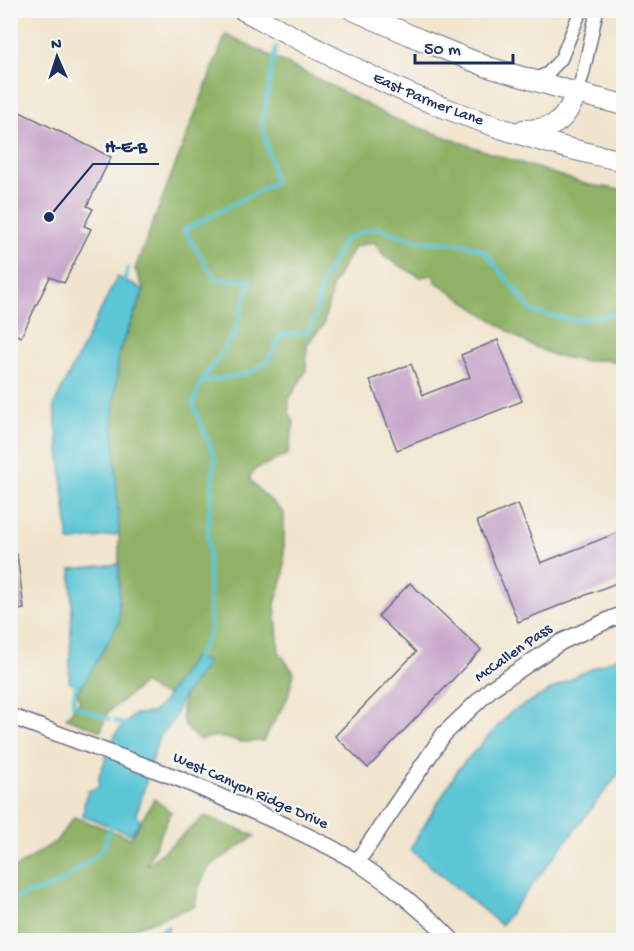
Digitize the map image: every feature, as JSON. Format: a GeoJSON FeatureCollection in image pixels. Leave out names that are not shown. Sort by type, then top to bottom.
{"type":"FeatureCollection","features":[{"type":"Feature","properties":{"kind":"main road","name":"East Parmer Lane"},"geometry":{"type":"LineString","coordinates":[[243,10],[314,48],[411,94],[506,130],[624,161]]}},
{"type":"Feature","properties":{"kind":"main road"},"geometry":{"type":"LineString","coordinates":[[353,10],[488,66],[624,105]]}},
{"type":"Feature","properties":{"kind":"main road"},"geometry":{"type":"LineString","coordinates":[[506,130],[546,129],[563,118],[577,93]]}},
{"type":"Feature","properties":{"kind":"street"},"geometry":{"type":"LineString","coordinates":[[532,80],[547,74],[561,59],[581,10]]}},
{"type":"Feature","properties":{"kind":"street"},"geometry":{"type":"LineString","coordinates":[[577,93],[597,10]]}},
{"type":"Feature","properties":{"kind":"street","name":"McCallen Pass"},"geometry":{"type":"LineString","coordinates":[[357,862],[444,734],[492,688],[561,642],[624,614]]}},
{"type":"Feature","properties":{"kind":"street","name":"West Canyon Ridge Drive"},"geometry":{"type":"LineString","coordinates":[[10,716],[174,777],[330,847],[357,862],[394,888],[452,940]]}},
{"type":"Feature","properties":{"kind":"green space"},"geometry":{"type":"Polygon","coordinates":[[[226,34],[390,117],[589,185],[623,190],[623,364],[605,360],[582,361],[553,355],[525,342],[436,282],[433,275],[420,277],[386,258],[374,242],[354,247],[333,285],[323,326],[307,344],[306,371],[289,399],[289,412],[294,422],[288,454],[256,469],[249,477],[254,485],[284,513],[284,575],[275,604],[279,652],[294,673],[287,699],[263,741],[241,742],[215,736],[199,740],[189,731],[182,718],[184,700],[156,692],[144,683],[107,713],[101,731],[66,718],[80,701],[77,692],[119,622],[119,535],[113,416],[119,355],[144,290],[135,269],[226,34]]]}},
{"type":"Feature","properties":{"kind":"green space"},"geometry":{"type":"Polygon","coordinates":[[[154,799],[171,812],[146,866],[205,816],[255,836],[209,867],[198,889],[195,906],[102,940],[11,940],[11,871],[56,841],[74,817],[131,838],[154,799]]]}},
{"type":"Feature","properties":{"kind":"water"},"geometry":{"type":"Polygon","coordinates":[[[117,277],[144,290],[119,351],[113,416],[119,534],[69,542],[54,405],[117,277]]]}},
{"type":"Feature","properties":{"kind":"water"},"geometry":{"type":"Polygon","coordinates":[[[119,564],[119,622],[82,687],[69,682],[71,569],[119,564]]]}},
{"type":"Feature","properties":{"kind":"water"},"geometry":{"type":"Polygon","coordinates":[[[623,655],[623,768],[501,925],[410,849],[459,768],[511,712],[580,674],[623,655]]]}},
{"type":"Feature","properties":{"kind":"water"},"geometry":{"type":"Polygon","coordinates":[[[193,657],[208,662],[180,702],[174,719],[158,739],[136,812],[140,822],[131,834],[83,816],[88,791],[99,787],[99,776],[116,733],[135,714],[152,713],[164,701],[193,657]]]}},
{"type":"Feature","properties":{"kind":"water"},"geometry":{"type":"Polygon","coordinates":[[[168,926],[168,940],[136,940],[168,926]]]}},
{"type":"Feature","properties":{"kind":"building"},"geometry":{"type":"Polygon","coordinates":[[[10,107],[111,157],[87,206],[93,209],[84,226],[91,229],[64,283],[50,277],[21,337],[10,332],[10,107]]]}},
{"type":"Feature","properties":{"kind":"building"},"geometry":{"type":"Polygon","coordinates":[[[498,340],[522,401],[397,450],[370,380],[411,364],[423,395],[470,377],[461,355],[498,340]]]}},
{"type":"Feature","properties":{"kind":"building"},"geometry":{"type":"Polygon","coordinates":[[[518,504],[541,563],[624,530],[624,580],[518,622],[477,521],[518,504]]]}},
{"type":"Feature","properties":{"kind":"building"},"geometry":{"type":"Polygon","coordinates":[[[10,554],[17,554],[24,609],[10,611],[10,554]]]}},
{"type":"Feature","properties":{"kind":"building"},"geometry":{"type":"Polygon","coordinates":[[[410,583],[481,650],[368,768],[335,736],[416,652],[378,616],[410,583]]]}},
{"type":"Feature","properties":{"kind":"waterway"},"geometry":{"type":"LineString","coordinates":[[195,661],[210,633],[208,526],[215,458],[193,404],[201,382],[235,333],[250,280],[215,279],[184,230],[275,182],[262,124],[276,47]]}},
{"type":"Feature","properties":{"kind":"waterway"},"geometry":{"type":"LineString","coordinates":[[201,382],[246,374],[268,361],[281,335],[308,333],[315,316],[322,282],[345,239],[375,227],[420,241],[464,244],[484,251],[533,312],[573,320],[624,313]]}},
{"type":"Feature","properties":{"kind":"waterway"},"geometry":{"type":"LineString","coordinates":[[123,285],[128,268]]}},
{"type":"Feature","properties":{"kind":"waterway"},"geometry":{"type":"LineString","coordinates":[[76,682],[73,705],[109,719]]}},
{"type":"Feature","properties":{"kind":"waterway"},"geometry":{"type":"LineString","coordinates":[[115,721],[128,726]]}},
{"type":"Feature","properties":{"kind":"waterway"},"geometry":{"type":"LineString","coordinates":[[10,900],[58,884],[103,850],[112,822]]}},
{"type":"Feature","properties":{"kind":"place","name":"H-E-B"},"geometry":{"type":"Point","coordinates":[49,217]}}]}
